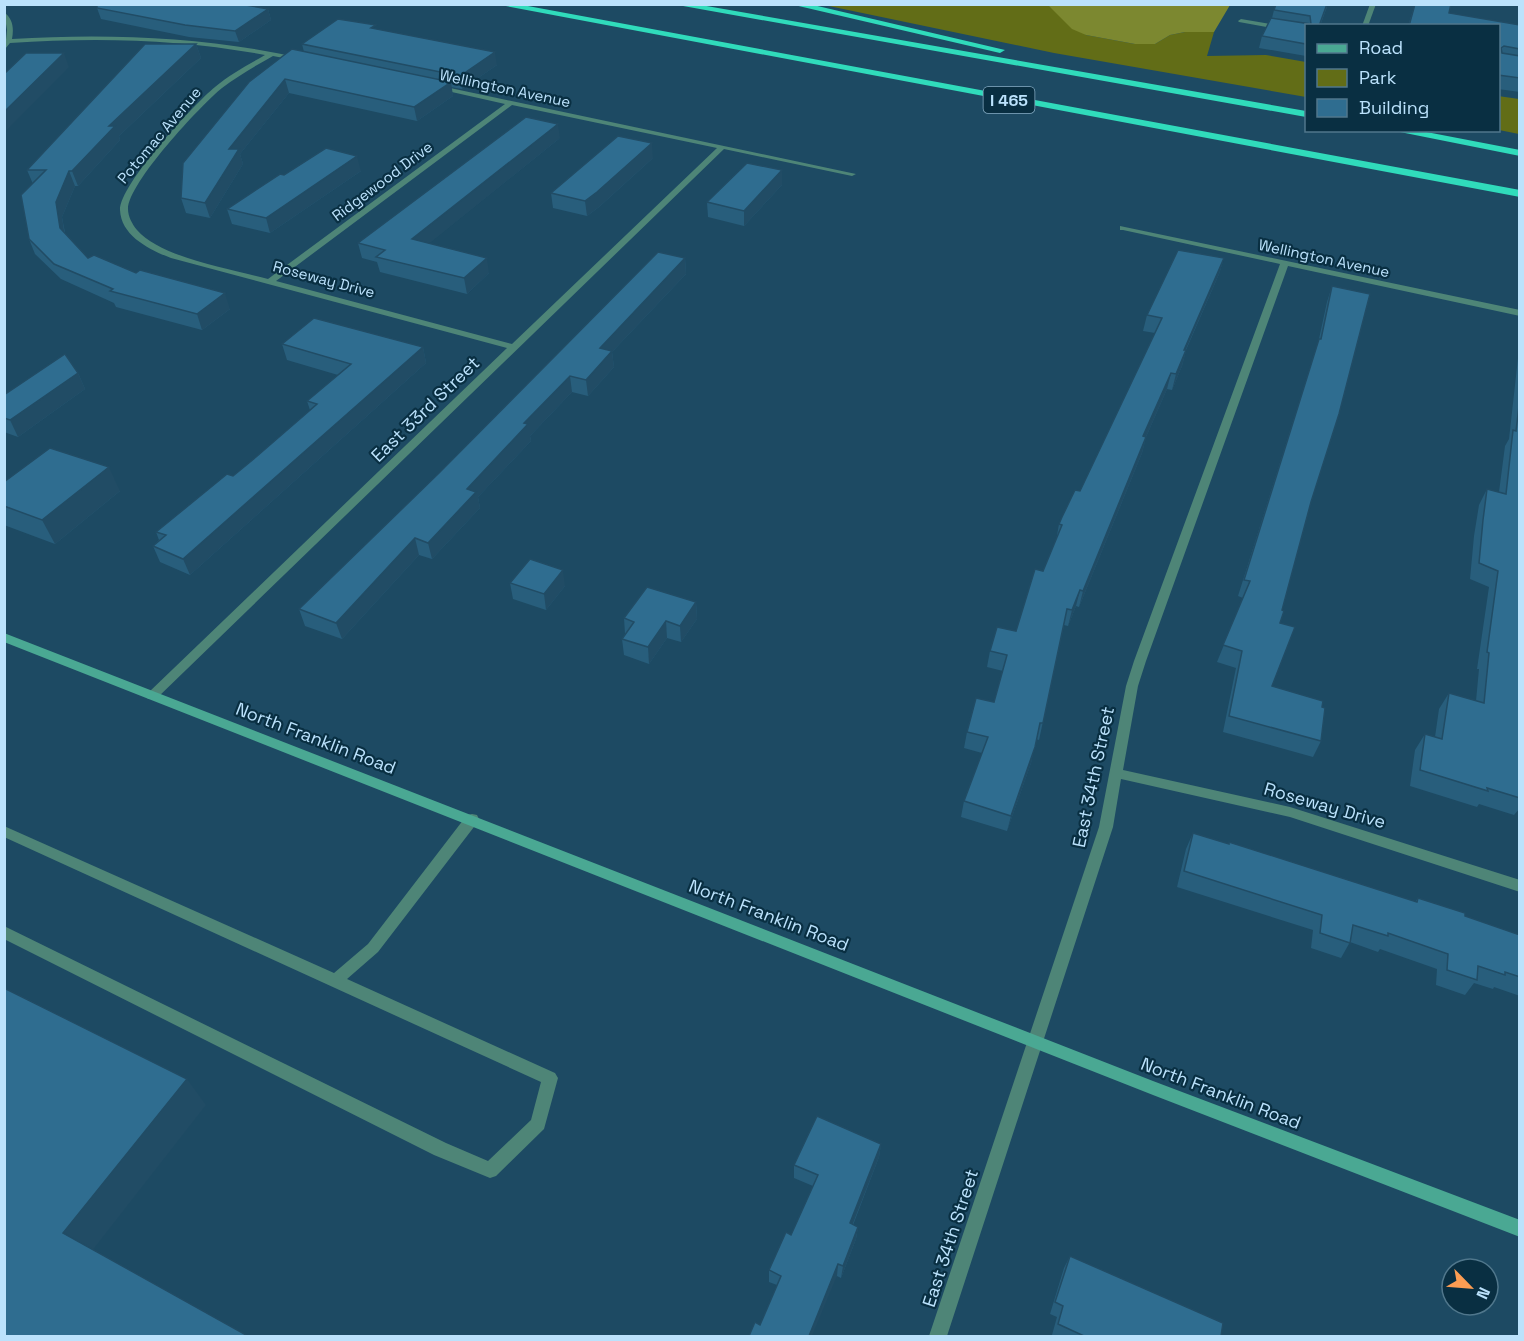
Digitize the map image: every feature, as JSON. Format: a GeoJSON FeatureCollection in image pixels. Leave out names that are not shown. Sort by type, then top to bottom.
{"type":"FeatureCollection","features":[{"type":"Feature","properties":{"kind":"highway","name":"I 465"},"geometry":{"type":"LineString","coordinates":[[499,4],[1520,194]]}},
{"type":"Feature","properties":{"kind":"highway","name":"I 465"},"geometry":{"type":"LineString","coordinates":[[676,4],[1305,114]]}},
{"type":"Feature","properties":{"kind":"highway"},"geometry":{"type":"LineString","coordinates":[[794,4],[952,38],[1136,83]]}},
{"type":"Feature","properties":{"kind":"highway"},"geometry":{"type":"LineString","coordinates":[[1406,132],[1520,153]]}},
{"type":"Feature","properties":{"kind":"main road","name":"North Franklin Road"},"geometry":{"type":"LineString","coordinates":[[4,637],[1164,1092],[1520,1229]]}},
{"type":"Feature","properties":{"kind":"street"},"geometry":{"type":"LineString","coordinates":[[1366,24],[1373,4]]}},
{"type":"Feature","properties":{"kind":"street"},"geometry":{"type":"LineString","coordinates":[[4,14],[10,26],[6,44],[77,37],[150,37],[225,44],[307,61]]}},
{"type":"Feature","properties":{"kind":"street"},"geometry":{"type":"LineString","coordinates":[[1241,21],[1305,32]]}},
{"type":"Feature","properties":{"kind":"street","name":"Potomac Avenue"},"geometry":{"type":"LineString","coordinates":[[133,229],[127,220],[124,206],[126,196],[135,182],[192,111],[240,72],[273,53]]}},
{"type":"Feature","properties":{"kind":"street","name":"Wellington Avenue"},"geometry":{"type":"LineString","coordinates":[[432,87],[852,174]]}},
{"type":"Feature","properties":{"kind":"street","name":"Ridgewood Drive"},"geometry":{"type":"LineString","coordinates":[[270,281],[510,103]]}},
{"type":"Feature","properties":{"kind":"street","name":"East 33rd Street"},"geometry":{"type":"LineString","coordinates":[[152,696],[722,147]]}},
{"type":"Feature","properties":{"kind":"street","name":"Wellington Avenue"},"geometry":{"type":"LineString","coordinates":[[1123,228],[1520,313]]}},
{"type":"Feature","properties":{"kind":"street","name":"Roseway Drive"},"geometry":{"type":"LineString","coordinates":[[133,229],[146,243],[167,254],[513,347]]}},
{"type":"Feature","properties":{"kind":"street","name":"East 34th Street"},"geometry":{"type":"LineString","coordinates":[[938,1336],[1106,827],[1132,686],[1140,661],[1285,263]]}},
{"type":"Feature","properties":{"kind":"street","name":"Roseway Drive"},"geometry":{"type":"LineString","coordinates":[[1116,773],[1290,812],[1520,886]]}},
{"type":"Feature","properties":{"kind":"street"},"geometry":{"type":"LineString","coordinates":[[334,981],[373,948],[472,819]]}},
{"type":"Feature","properties":{"kind":"street"},"geometry":{"type":"LineString","coordinates":[[4,831],[550,1078],[538,1124],[490,1170],[440,1149],[4,932]]}},
{"type":"Feature","properties":{"kind":"green space"},"geometry":{"type":"Polygon","coordinates":[[[824,5],[1048,5],[1086,35],[1135,44],[1155,44],[1170,35],[1185,32],[1214,32],[1207,56],[1266,55],[1305,62],[1305,97],[1054,53],[824,5]]]}},
{"type":"Feature","properties":{"kind":"green space"},"geometry":{"type":"Polygon","coordinates":[[[1048,5],[1230,5],[1214,32],[1185,32],[1170,35],[1155,44],[1135,44],[1086,35],[1072,29],[1048,5]]]}},
{"type":"Feature","properties":{"kind":"green space"},"geometry":{"type":"Polygon","coordinates":[[[1500,96],[1519,99],[1519,134],[1500,130],[1500,96]]]}},
{"type":"Feature","properties":{"kind":"building"},"geometry":{"type":"Polygon","coordinates":[[[97,4],[240,4],[268,9],[235,31],[185,25],[97,8],[97,4]]]}},
{"type":"Feature","properties":{"kind":"building"},"geometry":{"type":"Polygon","coordinates":[[[1276,4],[1327,4],[1320,24],[1311,24],[1310,16],[1274,10],[1276,4]]]}},
{"type":"Feature","properties":{"kind":"building"},"geometry":{"type":"Polygon","coordinates":[[[1415,4],[1451,4],[1449,13],[1520,25],[1520,49],[1504,46],[1501,48],[1502,53],[1520,56],[1520,78],[1500,75],[1500,24],[1410,24],[1415,4]]]}},
{"type":"Feature","properties":{"kind":"building"},"geometry":{"type":"Polygon","coordinates":[[[1271,18],[1311,24],[1305,24],[1305,44],[1262,36],[1271,18]]]}},
{"type":"Feature","properties":{"kind":"building"},"geometry":{"type":"Polygon","coordinates":[[[338,19],[376,25],[371,28],[495,52],[460,76],[302,44],[338,19]]]}},
{"type":"Feature","properties":{"kind":"building"},"geometry":{"type":"Polygon","coordinates":[[[145,44],[196,44],[109,126],[115,126],[72,171],[69,171],[56,202],[60,228],[88,258],[94,255],[136,273],[140,270],[225,293],[197,314],[110,291],[113,289],[54,264],[29,239],[21,195],[46,170],[27,170],[145,44]]]}},
{"type":"Feature","properties":{"kind":"building"},"geometry":{"type":"Polygon","coordinates":[[[292,49],[451,82],[414,107],[285,79],[229,149],[239,149],[205,203],[181,198],[183,163],[249,82],[292,49]]]}},
{"type":"Feature","properties":{"kind":"building"},"geometry":{"type":"Polygon","coordinates":[[[26,53],[64,53],[4,112],[4,74],[26,53]]]}},
{"type":"Feature","properties":{"kind":"building"},"geometry":{"type":"Polygon","coordinates":[[[526,117],[558,124],[412,239],[487,258],[464,278],[376,257],[385,250],[358,243],[526,117]]]}},
{"type":"Feature","properties":{"kind":"building"},"geometry":{"type":"Polygon","coordinates":[[[618,136],[652,143],[585,201],[551,193],[618,136]]]}},
{"type":"Feature","properties":{"kind":"building"},"geometry":{"type":"Polygon","coordinates":[[[326,148],[357,156],[266,218],[227,209],[280,174],[284,175],[326,148]]]}},
{"type":"Feature","properties":{"kind":"building"},"geometry":{"type":"Polygon","coordinates":[[[747,163],[782,170],[744,211],[707,202],[747,163]]]}},
{"type":"Feature","properties":{"kind":"building"},"geometry":{"type":"Polygon","coordinates":[[[1178,250],[1224,258],[1176,374],[1171,373],[1143,436],[1146,437],[1083,591],[1080,590],[1072,610],[1067,609],[1043,723],[1040,723],[1035,747],[1011,816],[964,801],[988,737],[967,732],[976,698],[994,702],[1007,655],[990,651],[997,627],[1016,631],[1035,569],[1043,571],[1062,525],[1059,524],[1062,517],[1075,490],[1080,491],[1162,318],[1147,315],[1178,250]]]}},
{"type":"Feature","properties":{"kind":"building"},"geometry":{"type":"Polygon","coordinates":[[[658,252],[685,258],[600,348],[612,351],[586,380],[570,376],[524,423],[528,424],[467,489],[476,492],[428,543],[415,538],[336,623],[299,609],[439,473],[658,252]]]}},
{"type":"Feature","properties":{"kind":"building"},"geometry":{"type":"Polygon","coordinates":[[[1332,286],[1370,294],[1339,414],[1311,502],[1282,610],[1284,611],[1280,623],[1295,627],[1272,686],[1323,701],[1322,707],[1325,708],[1321,741],[1229,716],[1242,651],[1223,645],[1250,581],[1244,580],[1319,339],[1321,339],[1332,286]]]}},
{"type":"Feature","properties":{"kind":"building"},"geometry":{"type":"Polygon","coordinates":[[[314,318],[423,347],[183,559],[153,546],[166,535],[156,532],[227,474],[233,476],[256,457],[317,404],[307,401],[351,364],[282,344],[314,318]]]}},
{"type":"Feature","properties":{"kind":"building"},"geometry":{"type":"Polygon","coordinates":[[[65,354],[78,373],[10,420],[4,418],[4,395],[65,354]]]}},
{"type":"Feature","properties":{"kind":"building"},"geometry":{"type":"Polygon","coordinates":[[[1520,398],[1520,798],[1487,788],[1488,791],[1420,770],[1425,734],[1442,739],[1449,693],[1484,703],[1489,653],[1487,652],[1498,571],[1479,563],[1483,520],[1487,489],[1506,494],[1513,430],[1516,431],[1520,398]]]}},
{"type":"Feature","properties":{"kind":"building"},"geometry":{"type":"Polygon","coordinates":[[[50,448],[109,467],[42,520],[4,506],[4,482],[50,448]]]}},
{"type":"Feature","properties":{"kind":"building"},"geometry":{"type":"Polygon","coordinates":[[[530,559],[563,570],[544,594],[510,583],[530,559]]]}},
{"type":"Feature","properties":{"kind":"building"},"geometry":{"type":"Polygon","coordinates":[[[647,587],[696,602],[680,626],[666,621],[648,647],[622,639],[634,622],[624,618],[647,587]]]}},
{"type":"Feature","properties":{"kind":"building"},"geometry":{"type":"Polygon","coordinates":[[[1193,833],[1229,844],[1229,842],[1417,902],[1418,898],[1465,913],[1465,916],[1520,935],[1520,977],[1505,972],[1505,975],[1478,966],[1477,980],[1447,970],[1448,954],[1388,933],[1388,936],[1353,925],[1350,943],[1320,933],[1322,915],[1184,871],[1193,833]]]}},
{"type":"Feature","properties":{"kind":"building"},"geometry":{"type":"Polygon","coordinates":[[[4,988],[187,1079],[63,1233],[248,1336],[4,1336],[4,988]]]}},
{"type":"Feature","properties":{"kind":"building"},"geometry":{"type":"Polygon","coordinates":[[[817,1116],[881,1144],[850,1223],[858,1227],[843,1266],[838,1264],[809,1336],[749,1336],[755,1322],[760,1325],[781,1276],[769,1270],[786,1232],[791,1235],[818,1175],[794,1165],[817,1116]]]}},
{"type":"Feature","properties":{"kind":"building"},"geometry":{"type":"Polygon","coordinates":[[[1070,1256],[1223,1323],[1221,1336],[1084,1336],[1058,1324],[1063,1306],[1055,1302],[1070,1256]]]}}]}
